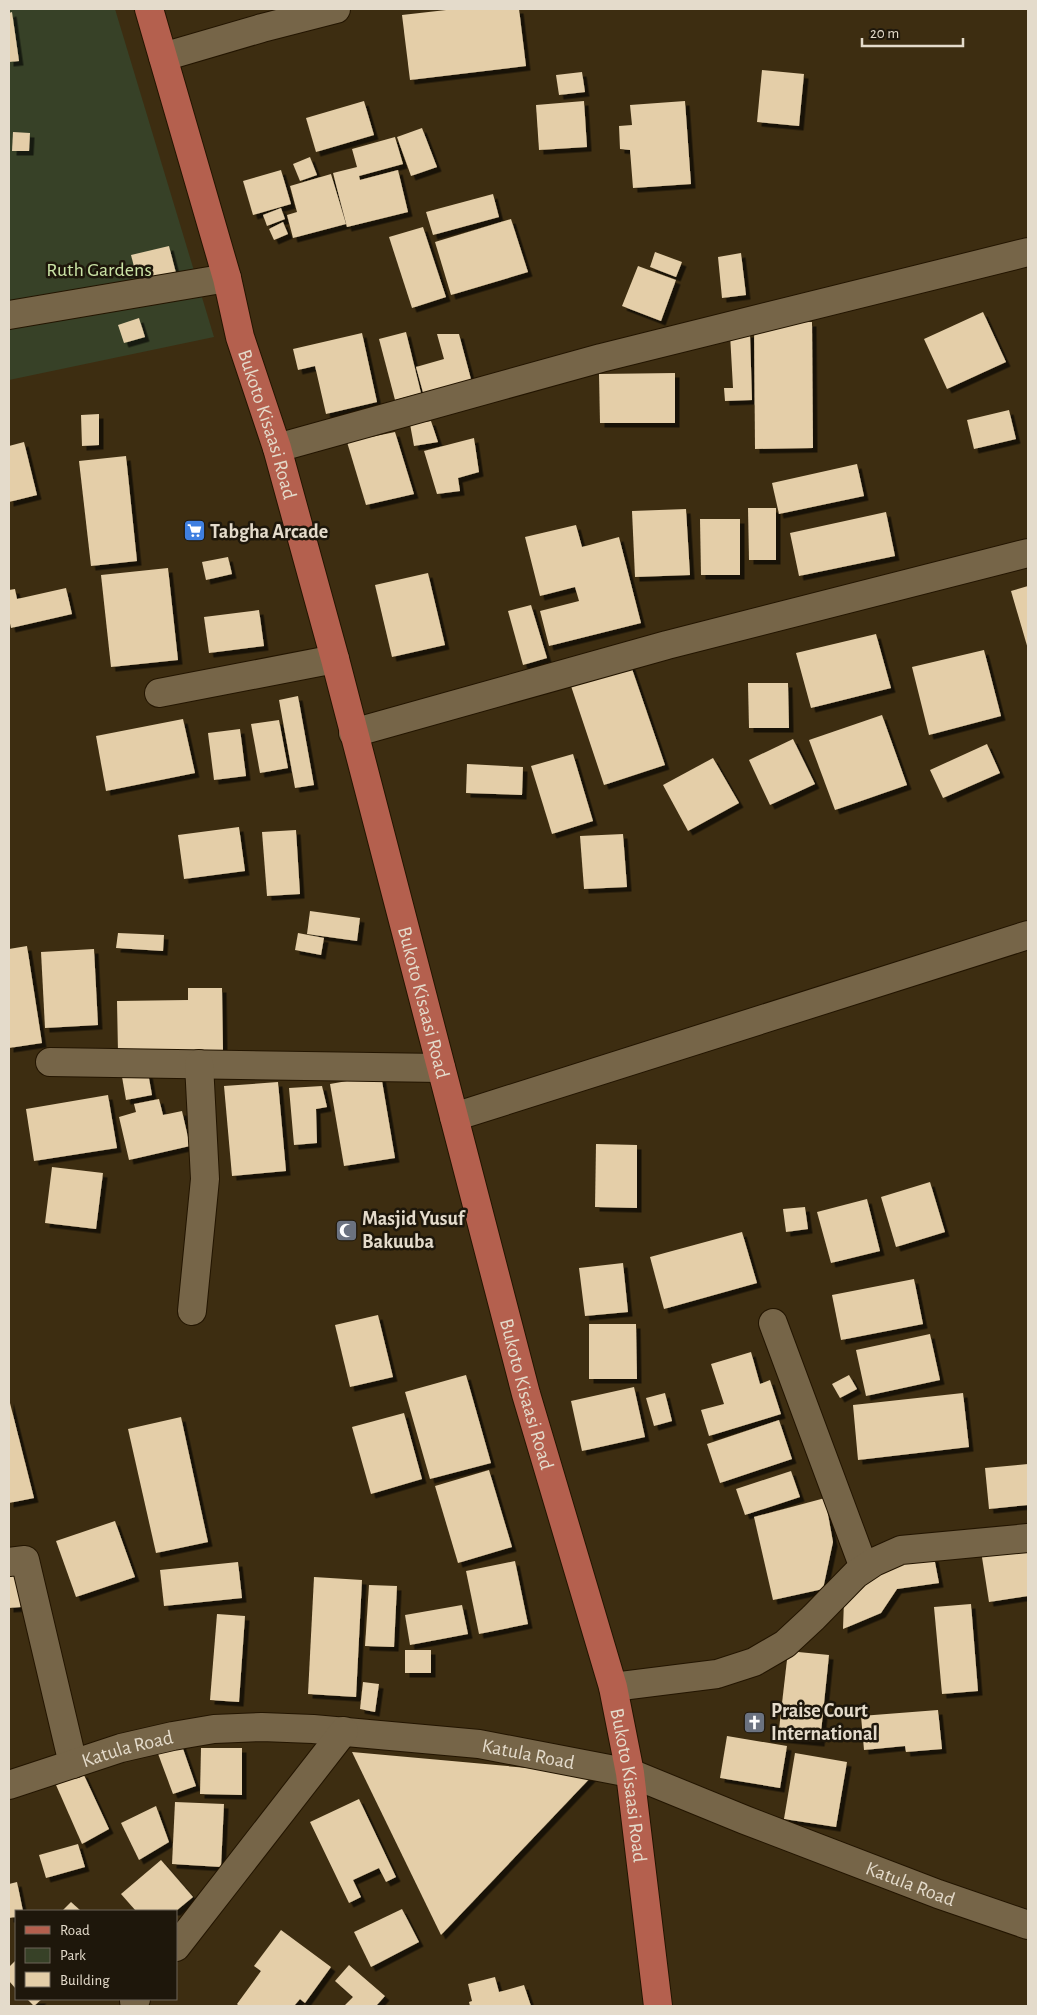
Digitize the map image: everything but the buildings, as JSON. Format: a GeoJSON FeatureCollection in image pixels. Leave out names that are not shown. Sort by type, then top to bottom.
{"type":"FeatureCollection","features":[{"type":"Feature","properties":{"kind":"main road","name":"Bukoto Kisaasi Road"},"geometry":{"type":"LineString","coordinates":[[149,9],[227,278],[240,337],[277,448],[335,659],[526,1394],[613,1687],[630,1773],[658,2006]]}},
{"type":"Feature","properties":{"kind":"street"},"geometry":{"type":"LineString","coordinates":[[163,57],[336,9]]}},
{"type":"Feature","properties":{"kind":"street"},"geometry":{"type":"LineString","coordinates":[[277,448],[601,358],[1028,252]]}},
{"type":"Feature","properties":{"kind":"street"},"geometry":{"type":"LineString","coordinates":[[9,315],[227,278]]}},
{"type":"Feature","properties":{"kind":"street"},"geometry":{"type":"LineString","coordinates":[[354,733],[658,648],[1028,554]]}},
{"type":"Feature","properties":{"kind":"street"},"geometry":{"type":"LineString","coordinates":[[159,693],[335,659]]}},
{"type":"Feature","properties":{"kind":"street"},"geometry":{"type":"LineString","coordinates":[[454,1117],[1028,935]]}},
{"type":"Feature","properties":{"kind":"street"},"geometry":{"type":"LineString","coordinates":[[50,1062],[441,1068]]}},
{"type":"Feature","properties":{"kind":"street"},"geometry":{"type":"LineString","coordinates":[[192,1311],[205,1179],[199,1064]]}},
{"type":"Feature","properties":{"kind":"street"},"geometry":{"type":"LineString","coordinates":[[773,1323],[864,1568]]}},
{"type":"Feature","properties":{"kind":"street"},"geometry":{"type":"LineString","coordinates":[[613,1687],[717,1674],[754,1662],[785,1644],[864,1568],[901,1550],[1028,1538]]}},
{"type":"Feature","properties":{"kind":"street"},"geometry":{"type":"LineString","coordinates":[[9,1562],[25,1560],[73,1764]]}},
{"type":"Feature","properties":{"kind":"street","name":"Katula Road"},"geometry":{"type":"LineString","coordinates":[[9,1785],[121,1748],[214,1729],[262,1727],[479,1744],[630,1773],[745,1820],[920,1887],[1028,1925]]}},
{"type":"Feature","properties":{"kind":"street"},"geometry":{"type":"LineString","coordinates":[[178,1944],[344,1732]]}},
{"type":"Feature","properties":{"kind":"green space","name":"Ruth Gardens"},"geometry":{"type":"Polygon","coordinates":[[[9,9],[115,9],[214,337],[9,380],[9,9]]]}},
{"type":"Feature","properties":{"kind":"place","name":"Tabgha Arcade"},"geometry":{"type":"Point","coordinates":[194,531]}},
{"type":"Feature","properties":{"kind":"place","name":"Masjid Yusuf Bakuuba"},"geometry":{"type":"Point","coordinates":[346,1230]}},
{"type":"Feature","properties":{"kind":"place","name":"Praise Court International"},"geometry":{"type":"Point","coordinates":[755,1722]}}]}
